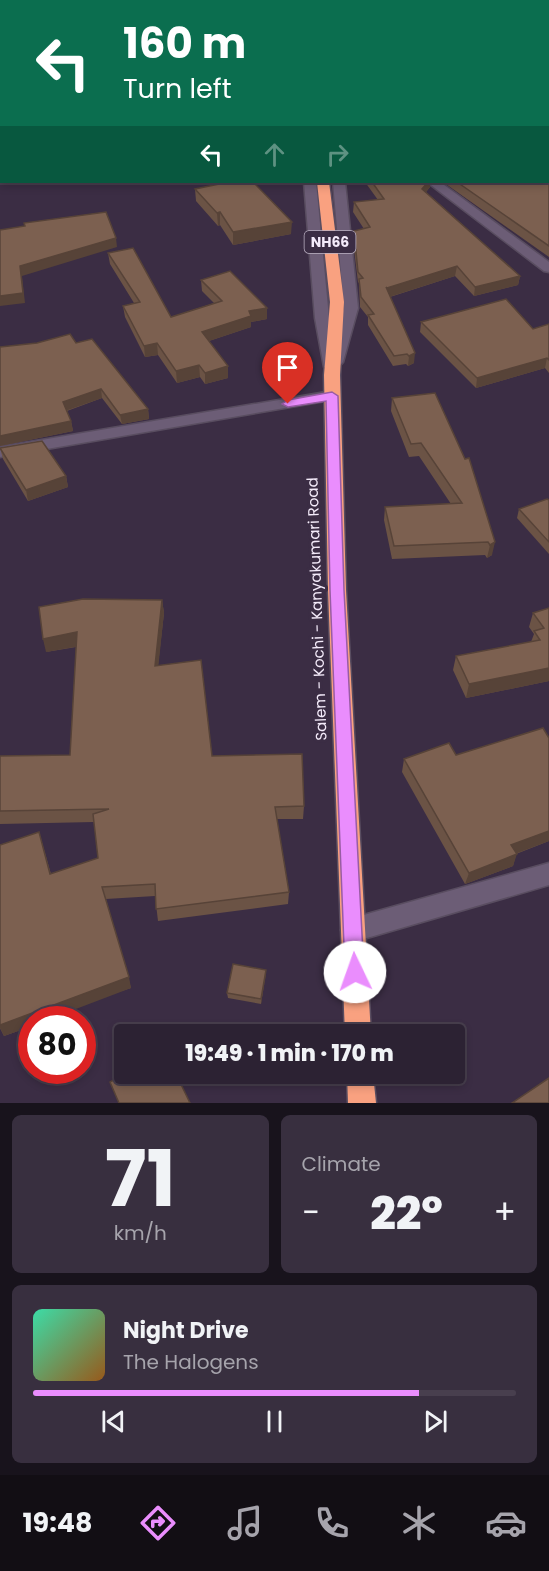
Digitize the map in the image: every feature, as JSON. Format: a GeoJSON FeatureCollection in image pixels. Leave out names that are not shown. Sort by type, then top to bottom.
{"type":"FeatureCollection","features":[{"type":"Feature","properties":{"kind":"highway","name":"Salem - Kochi - Kanyakumari Road"},"geometry":{"type":"LineString","coordinates":[[323,183],[337,302],[332,375],[337,590],[357,1024]]}},
{"type":"Feature","properties":{"kind":"highway"},"geometry":{"type":"LineString","coordinates":[[361,1084],[362,1103]]}},
{"type":"Feature","properties":{"kind":"street"},"geometry":{"type":"LineString","coordinates":[[310,183],[322,318],[332,375]]}},
{"type":"Feature","properties":{"kind":"street"},"geometry":{"type":"LineString","coordinates":[[332,375],[351,308],[339,183]]}},
{"type":"Feature","properties":{"kind":"street"},"geometry":{"type":"LineString","coordinates":[[434,183],[549,268]]}},
{"type":"Feature","properties":{"kind":"street"},"geometry":{"type":"LineString","coordinates":[[0,452],[332,396]]}},
{"type":"Feature","properties":{"kind":"street"},"geometry":{"type":"LineString","coordinates":[[353,930],[549,873]]}},
{"type":"Feature","properties":{"kind":"building"},"geometry":{"type":"Polygon","coordinates":[[[224,183],[254,183],[292,222],[233,232],[220,212],[217,213],[195,189],[224,183]]]}},
{"type":"Feature","properties":{"kind":"building"},"geometry":{"type":"Polygon","coordinates":[[[373,183],[427,183],[422,189],[520,276],[475,287],[457,266],[386,287],[415,353],[409,356],[407,354],[394,356],[368,315],[374,314],[361,297],[359,279],[363,278],[358,272],[354,231],[370,227],[354,202],[384,199],[373,183]]]}},
{"type":"Feature","properties":{"kind":"building"},"geometry":{"type":"Polygon","coordinates":[[[458,183],[549,183],[549,246],[458,183]]]}},
{"type":"Feature","properties":{"kind":"building"},"geometry":{"type":"Polygon","coordinates":[[[106,212],[116,238],[20,266],[23,293],[0,296],[0,230],[25,226],[24,223],[106,212]]]}},
{"type":"Feature","properties":{"kind":"building"},"geometry":{"type":"Polygon","coordinates":[[[133,248],[171,317],[222,301],[201,280],[230,271],[267,308],[249,311],[251,316],[202,332],[228,366],[205,373],[199,365],[176,371],[157,343],[144,346],[123,306],[140,302],[108,253],[133,248]]]}},
{"type":"Feature","properties":{"kind":"building"},"geometry":{"type":"Polygon","coordinates":[[[506,299],[533,329],[549,324],[549,360],[547,358],[477,378],[421,322],[506,299]]]}},
{"type":"Feature","properties":{"kind":"building"},"geometry":{"type":"Polygon","coordinates":[[[70,334],[76,343],[92,339],[148,409],[120,415],[101,389],[63,402],[71,421],[0,436],[0,347],[37,343],[70,334]]]}},
{"type":"Feature","properties":{"kind":"building"},"geometry":{"type":"Polygon","coordinates":[[[435,393],[465,459],[469,458],[495,542],[490,545],[488,542],[394,546],[385,507],[462,503],[421,443],[411,444],[392,398],[435,393]]]}},
{"type":"Feature","properties":{"kind":"building"},"geometry":{"type":"Polygon","coordinates":[[[42,441],[66,476],[26,490],[0,448],[42,441]]]}},
{"type":"Feature","properties":{"kind":"building"},"geometry":{"type":"Polygon","coordinates":[[[549,500],[549,542],[519,509],[549,500]]]}},
{"type":"Feature","properties":{"kind":"building"},"geometry":{"type":"Polygon","coordinates":[[[83,599],[162,600],[155,666],[201,660],[212,756],[302,754],[304,806],[275,807],[289,892],[156,909],[155,884],[102,887],[129,977],[51,1006],[18,1006],[18,1018],[0,1025],[0,845],[39,832],[50,874],[98,858],[93,814],[109,809],[0,811],[0,756],[70,755],[77,632],[43,639],[39,607],[83,599]]]}},
{"type":"Feature","properties":{"kind":"building"},"geometry":{"type":"Polygon","coordinates":[[[549,608],[549,668],[469,684],[456,656],[540,640],[534,631],[544,628],[533,613],[549,608]]]}},
{"type":"Feature","properties":{"kind":"building"},"geometry":{"type":"Polygon","coordinates":[[[543,728],[549,738],[549,831],[511,845],[517,854],[469,873],[404,759],[449,743],[456,755],[543,728]]]}},
{"type":"Feature","properties":{"kind":"building"},"geometry":{"type":"Polygon","coordinates":[[[233,964],[266,970],[261,999],[227,993],[233,964]]]}},
{"type":"Feature","properties":{"kind":"building"},"geometry":{"type":"Polygon","coordinates":[[[549,1078],[549,1103],[512,1103],[549,1078]]]}},
{"type":"Feature","properties":{"kind":"building"},"geometry":{"type":"Polygon","coordinates":[[[114,1080],[114,1084],[181,1084],[190,1103],[119,1103],[110,1082],[114,1080]]]}},
{"type":"Feature","properties":{"kind":"route"},"geometry":{"type":"LineString","coordinates":[[288,404],[332,396],[337,590],[355,972]]}}]}
